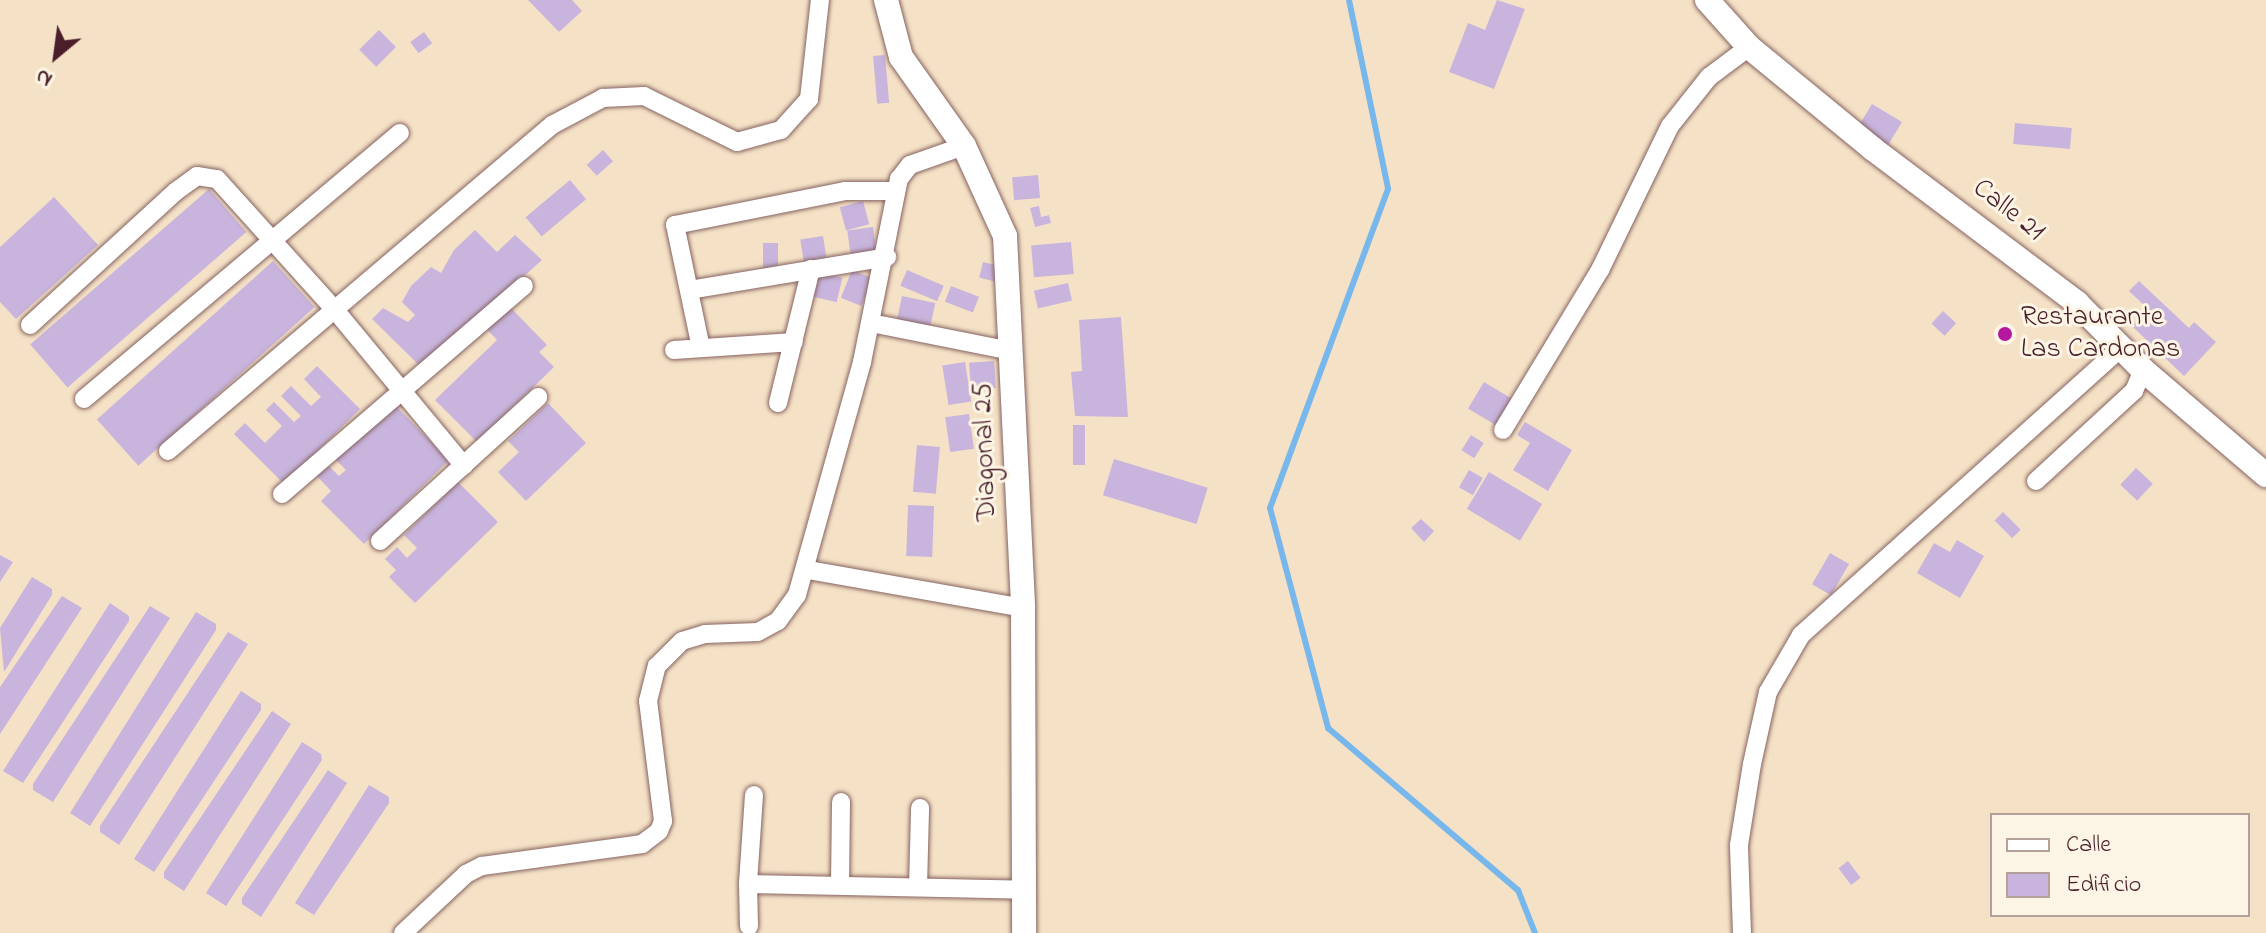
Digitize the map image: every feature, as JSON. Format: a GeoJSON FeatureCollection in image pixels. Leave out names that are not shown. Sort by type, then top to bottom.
{"type":"FeatureCollection","features":[{"type":"Feature","properties":{"kind":"street"},"geometry":{"type":"LineString","coordinates":[[168,451],[552,125],[603,98],[644,96],[737,142],[781,130],[809,99],[820,0]]}},
{"type":"Feature","properties":{"kind":"street","name":"Diagonal 25"},"geometry":{"type":"LineString","coordinates":[[886,0],[901,57],[964,146],[1005,236],[1023,608],[1024,933]]}},
{"type":"Feature","properties":{"kind":"street","name":"Calle 21"},"geometry":{"type":"LineString","coordinates":[[1707,0],[1749,47],[2077,303],[2123,346],[2143,370],[2266,475]]}},
{"type":"Feature","properties":{"kind":"street"},"geometry":{"type":"LineString","coordinates":[[1503,430],[1593,282],[1670,126],[1709,77],[1749,47]]}},
{"type":"Feature","properties":{"kind":"street"},"geometry":{"type":"LineString","coordinates":[[84,399],[400,133]]}},
{"type":"Feature","properties":{"kind":"street"},"geometry":{"type":"LineString","coordinates":[[403,933],[466,874],[482,866],[642,844],[659,831],[663,821],[648,701],[657,666],[682,641],[705,634],[758,632],[778,621],[808,570],[887,257],[896,191],[910,165],[964,146]]}},
{"type":"Feature","properties":{"kind":"street"},"geometry":{"type":"LineString","coordinates":[[30,325],[197,176],[217,179],[275,240],[464,466]]}},
{"type":"Feature","properties":{"kind":"street"},"geometry":{"type":"LineString","coordinates":[[701,348],[675,225],[845,191],[896,191]]}},
{"type":"Feature","properties":{"kind":"street"},"geometry":{"type":"LineString","coordinates":[[690,290],[887,257]]}},
{"type":"Feature","properties":{"kind":"street"},"geometry":{"type":"LineString","coordinates":[[778,403],[811,269]]}},
{"type":"Feature","properties":{"kind":"street"},"geometry":{"type":"LineString","coordinates":[[282,494],[524,286]]}},
{"type":"Feature","properties":{"kind":"street"},"geometry":{"type":"LineString","coordinates":[[871,323],[1011,351]]}},
{"type":"Feature","properties":{"kind":"street"},"geometry":{"type":"LineString","coordinates":[[674,350],[794,342]]}},
{"type":"Feature","properties":{"kind":"street"},"geometry":{"type":"LineString","coordinates":[[1742,933],[1739,845],[1752,764],[1768,692],[1801,635],[2123,346]]}},
{"type":"Feature","properties":{"kind":"street"},"geometry":{"type":"LineString","coordinates":[[2036,481],[2134,391],[2143,370]]}},
{"type":"Feature","properties":{"kind":"street"},"geometry":{"type":"LineString","coordinates":[[380,541],[538,397]]}},
{"type":"Feature","properties":{"kind":"street"},"geometry":{"type":"LineString","coordinates":[[808,570],[1023,608]]}},
{"type":"Feature","properties":{"kind":"street"},"geometry":{"type":"LineString","coordinates":[[749,926],[748,884],[754,795]]}},
{"type":"Feature","properties":{"kind":"street"},"geometry":{"type":"LineString","coordinates":[[840,885],[841,802]]}},
{"type":"Feature","properties":{"kind":"street"},"geometry":{"type":"LineString","coordinates":[[918,887],[920,808]]}},
{"type":"Feature","properties":{"kind":"street"},"geometry":{"type":"LineString","coordinates":[[748,884],[1026,890]]}},
{"type":"Feature","properties":{"kind":"building"},"geometry":{"type":"Polygon","coordinates":[[[528,0],[572,0],[582,11],[559,32],[528,0]]]}},
{"type":"Feature","properties":{"kind":"building"},"geometry":{"type":"Polygon","coordinates":[[[1497,0],[1525,9],[1494,89],[1449,72],[1468,23],[1485,30],[1497,0]]]}},
{"type":"Feature","properties":{"kind":"building"},"geometry":{"type":"Polygon","coordinates":[[[379,30],[396,47],[376,67],[359,50],[379,30]]]}},
{"type":"Feature","properties":{"kind":"building"},"geometry":{"type":"Polygon","coordinates":[[[424,32],[432,43],[418,53],[410,42],[424,32]]]}},
{"type":"Feature","properties":{"kind":"building"},"geometry":{"type":"Polygon","coordinates":[[[885,55],[889,103],[877,104],[873,56],[885,55]]]}},
{"type":"Feature","properties":{"kind":"building"},"geometry":{"type":"Polygon","coordinates":[[[1872,104],[1902,122],[1886,149],[1856,131],[1872,104]]]}},
{"type":"Feature","properties":{"kind":"building"},"geometry":{"type":"Polygon","coordinates":[[[2015,123],[2072,128],[2070,149],[2013,144],[2015,123]]]}},
{"type":"Feature","properties":{"kind":"building"},"geometry":{"type":"Polygon","coordinates":[[[603,150],[613,161],[597,176],[587,165],[603,150]]]}},
{"type":"Feature","properties":{"kind":"building"},"geometry":{"type":"Polygon","coordinates":[[[1038,175],[1040,198],[1014,200],[1012,177],[1038,175]]]}},
{"type":"Feature","properties":{"kind":"building"},"geometry":{"type":"Polygon","coordinates":[[[570,180],[586,199],[542,236],[526,217],[570,180]]]}},
{"type":"Feature","properties":{"kind":"building"},"geometry":{"type":"Polygon","coordinates":[[[209,189],[246,232],[68,388],[30,344],[209,189]]]}},
{"type":"Feature","properties":{"kind":"building"},"geometry":{"type":"Polygon","coordinates":[[[54,197],[98,245],[16,319],[0,302],[0,247],[54,197]]]}},
{"type":"Feature","properties":{"kind":"building"},"geometry":{"type":"Polygon","coordinates":[[[863,201],[869,224],[846,230],[840,207],[863,201]]]}},
{"type":"Feature","properties":{"kind":"building"},"geometry":{"type":"Polygon","coordinates":[[[1039,206],[1041,217],[1049,215],[1051,223],[1035,227],[1030,208],[1039,206]]]}},
{"type":"Feature","properties":{"kind":"building"},"geometry":{"type":"Polygon","coordinates":[[[873,227],[877,254],[851,257],[847,231],[873,227]]]}},
{"type":"Feature","properties":{"kind":"building"},"geometry":{"type":"Polygon","coordinates":[[[475,230],[497,252],[515,235],[542,260],[422,368],[372,319],[383,308],[408,322],[415,315],[402,302],[411,286],[431,267],[441,273],[454,250],[475,230]]]}},
{"type":"Feature","properties":{"kind":"building"},"geometry":{"type":"Polygon","coordinates":[[[823,236],[827,261],[804,264],[800,240],[823,236]]]}},
{"type":"Feature","properties":{"kind":"building"},"geometry":{"type":"Polygon","coordinates":[[[1071,242],[1074,274],[1034,277],[1031,245],[1071,242]]]}},
{"type":"Feature","properties":{"kind":"building"},"geometry":{"type":"Polygon","coordinates":[[[763,243],[778,243],[778,271],[763,271],[763,243]]]}},
{"type":"Feature","properties":{"kind":"building"},"geometry":{"type":"Polygon","coordinates":[[[273,261],[314,307],[138,466],[97,420],[273,261]]]}},
{"type":"Feature","properties":{"kind":"building"},"geometry":{"type":"Polygon","coordinates":[[[983,262],[999,266],[995,281],[979,278],[983,262]]]}},
{"type":"Feature","properties":{"kind":"building"},"geometry":{"type":"Polygon","coordinates":[[[852,270],[872,278],[861,306],[841,298],[852,270]]]}},
{"type":"Feature","properties":{"kind":"building"},"geometry":{"type":"Polygon","coordinates":[[[907,270],[944,286],[937,301],[900,286],[907,270]]]}},
{"type":"Feature","properties":{"kind":"building"},"geometry":{"type":"Polygon","coordinates":[[[817,272],[842,278],[837,302],[811,296],[817,272]]]}},
{"type":"Feature","properties":{"kind":"building"},"geometry":{"type":"Polygon","coordinates":[[[2139,281],[2189,328],[2194,322],[2216,342],[2184,376],[2132,326],[2148,309],[2129,291],[2139,281]]]}},
{"type":"Feature","properties":{"kind":"building"},"geometry":{"type":"Polygon","coordinates":[[[1068,283],[1072,301],[1038,308],[1034,291],[1068,283]]]}},
{"type":"Feature","properties":{"kind":"building"},"geometry":{"type":"Polygon","coordinates":[[[951,286],[979,297],[973,313],[945,302],[951,286]]]}},
{"type":"Feature","properties":{"kind":"building"},"geometry":{"type":"Polygon","coordinates":[[[902,296],[935,303],[930,328],[897,320],[902,296]]]}},
{"type":"Feature","properties":{"kind":"building"},"geometry":{"type":"Polygon","coordinates":[[[506,303],[547,345],[539,352],[554,367],[477,442],[435,400],[497,340],[483,325],[506,303]]]}},
{"type":"Feature","properties":{"kind":"building"},"geometry":{"type":"Polygon","coordinates":[[[1943,311],[1956,323],[1945,336],[1931,323],[1943,311]]]}},
{"type":"Feature","properties":{"kind":"building"},"geometry":{"type":"Polygon","coordinates":[[[1121,317],[1128,417],[1075,416],[1071,372],[1082,371],[1079,320],[1121,317]]]}},
{"type":"Feature","properties":{"kind":"building"},"geometry":{"type":"Polygon","coordinates":[[[994,361],[996,388],[971,390],[969,363],[994,361]]]}},
{"type":"Feature","properties":{"kind":"building"},"geometry":{"type":"Polygon","coordinates":[[[965,362],[971,402],[949,405],[942,366],[965,362]]]}},
{"type":"Feature","properties":{"kind":"building"},"geometry":{"type":"Polygon","coordinates":[[[317,366],[360,409],[284,484],[234,434],[245,423],[265,443],[282,426],[266,410],[274,402],[294,422],[301,416],[281,396],[291,386],[311,406],[321,397],[304,379],[317,366]]]}},
{"type":"Feature","properties":{"kind":"building"},"geometry":{"type":"Polygon","coordinates":[[[1484,382],[1514,400],[1498,427],[1468,409],[1484,382]]]}},
{"type":"Feature","properties":{"kind":"building"},"geometry":{"type":"Polygon","coordinates":[[[391,401],[449,460],[364,544],[321,501],[331,491],[315,474],[326,463],[339,476],[346,470],[334,458],[391,401]]]}},
{"type":"Feature","properties":{"kind":"building"},"geometry":{"type":"Polygon","coordinates":[[[548,403],[586,443],[526,501],[498,472],[519,452],[508,441],[548,403]]]}},
{"type":"Feature","properties":{"kind":"building"},"geometry":{"type":"Polygon","coordinates":[[[969,414],[974,449],[950,452],[945,417],[969,414]]]}},
{"type":"Feature","properties":{"kind":"building"},"geometry":{"type":"Polygon","coordinates":[[[1525,422],[1572,450],[1548,491],[1513,470],[1530,443],[1517,435],[1525,422]]]}},
{"type":"Feature","properties":{"kind":"building"},"geometry":{"type":"Polygon","coordinates":[[[1073,425],[1085,425],[1085,465],[1073,465],[1073,425]]]}},
{"type":"Feature","properties":{"kind":"building"},"geometry":{"type":"Polygon","coordinates":[[[1471,435],[1484,443],[1474,458],[1461,450],[1471,435]]]}},
{"type":"Feature","properties":{"kind":"building"},"geometry":{"type":"Polygon","coordinates":[[[917,445],[940,447],[936,494],[913,492],[917,445]]]}},
{"type":"Feature","properties":{"kind":"building"},"geometry":{"type":"Polygon","coordinates":[[[1114,459],[1208,488],[1197,524],[1103,495],[1114,459]]]}},
{"type":"Feature","properties":{"kind":"building"},"geometry":{"type":"Polygon","coordinates":[[[2136,468],[2153,484],[2137,501],[2120,485],[2136,468]]]}},
{"type":"Feature","properties":{"kind":"building"},"geometry":{"type":"Polygon","coordinates":[[[1469,470],[1483,478],[1473,495],[1459,487],[1469,470]]]}},
{"type":"Feature","properties":{"kind":"building"},"geometry":{"type":"Polygon","coordinates":[[[1489,472],[1542,504],[1520,541],[1467,509],[1489,472]]]}},
{"type":"Feature","properties":{"kind":"building"},"geometry":{"type":"Polygon","coordinates":[[[458,482],[498,522],[415,603],[389,577],[396,570],[385,559],[397,547],[407,558],[417,548],[404,535],[458,482]]]}},
{"type":"Feature","properties":{"kind":"building"},"geometry":{"type":"Polygon","coordinates":[[[908,505],[934,506],[932,557],[906,556],[908,505]]]}},
{"type":"Feature","properties":{"kind":"building"},"geometry":{"type":"Polygon","coordinates":[[[2003,512],[2021,530],[2012,538],[1995,520],[2003,512]]]}},
{"type":"Feature","properties":{"kind":"building"},"geometry":{"type":"Polygon","coordinates":[[[1421,519],[1434,531],[1424,542],[1411,528],[1421,519]]]}},
{"type":"Feature","properties":{"kind":"building"},"geometry":{"type":"Polygon","coordinates":[[[1957,540],[1984,556],[1960,598],[1917,573],[1934,543],[1950,552],[1957,540]]]}},
{"type":"Feature","properties":{"kind":"building"},"geometry":{"type":"Polygon","coordinates":[[[1830,553],[1849,564],[1831,595],[1812,584],[1830,553]]]}},
{"type":"Feature","properties":{"kind":"building"},"geometry":{"type":"Polygon","coordinates":[[[0,555],[13,562],[0,582],[0,555]]]}},
{"type":"Feature","properties":{"kind":"building"},"geometry":{"type":"Polygon","coordinates":[[[32,577],[52,589],[52,595],[4,672],[0,628],[32,577]]]}},
{"type":"Feature","properties":{"kind":"building"},"geometry":{"type":"Polygon","coordinates":[[[62,596],[82,608],[0,734],[0,687],[62,596]]]}},
{"type":"Feature","properties":{"kind":"building"},"geometry":{"type":"Polygon","coordinates":[[[110,603],[129,616],[129,621],[23,783],[3,771],[110,603]]]}},
{"type":"Feature","properties":{"kind":"building"},"geometry":{"type":"Polygon","coordinates":[[[150,606],[170,618],[53,802],[33,790],[33,784],[150,606]]]}},
{"type":"Feature","properties":{"kind":"building"},"geometry":{"type":"Polygon","coordinates":[[[196,612],[216,624],[216,630],[90,826],[70,813],[196,612]]]}},
{"type":"Feature","properties":{"kind":"building"},"geometry":{"type":"Polygon","coordinates":[[[228,632],[248,644],[119,845],[100,832],[100,826],[228,632]]]}},
{"type":"Feature","properties":{"kind":"building"},"geometry":{"type":"Polygon","coordinates":[[[241,691],[261,704],[261,710],[154,872],[134,859],[241,691]]]}},
{"type":"Feature","properties":{"kind":"building"},"geometry":{"type":"Polygon","coordinates":[[[272,711],[291,724],[184,891],[164,878],[164,872],[272,711]]]}},
{"type":"Feature","properties":{"kind":"building"},"geometry":{"type":"Polygon","coordinates":[[[302,742],[321,754],[322,760],[226,906],[206,893],[302,742]]]}},
{"type":"Feature","properties":{"kind":"building"},"geometry":{"type":"Polygon","coordinates":[[[328,770],[347,783],[261,917],[242,904],[242,898],[328,770]]]}},
{"type":"Feature","properties":{"kind":"building"},"geometry":{"type":"Polygon","coordinates":[[[369,785],[389,797],[389,803],[314,915],[295,903],[369,785]]]}},
{"type":"Feature","properties":{"kind":"building"},"geometry":{"type":"Polygon","coordinates":[[[1848,861],[1861,878],[1851,885],[1838,868],[1848,861]]]}},
{"type":"Feature","properties":{"kind":"waterway"},"geometry":{"type":"LineString","coordinates":[[1349,0],[1388,189],[1270,508],[1328,728],[1518,890],[1535,933]]}},
{"type":"Feature","properties":{"kind":"place","name":"Restaurante Las Cardonas"},"geometry":{"type":"Point","coordinates":[2005,334]}}]}
